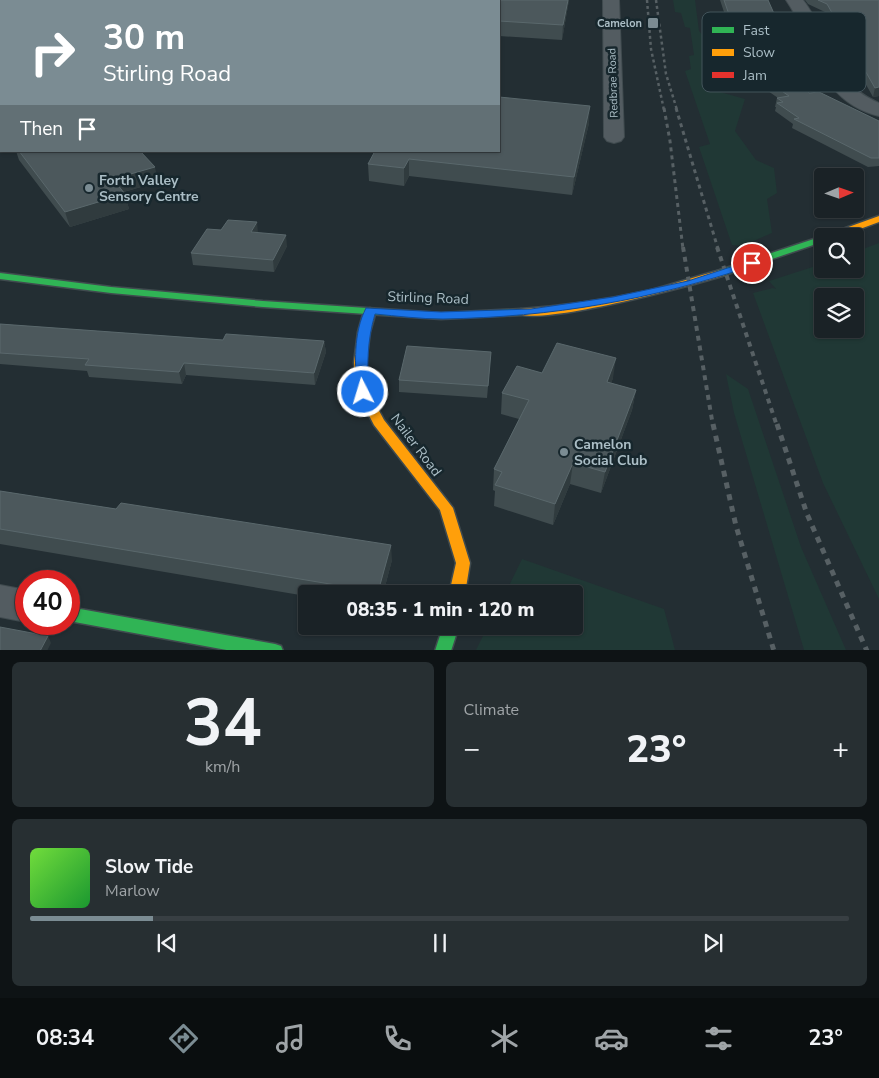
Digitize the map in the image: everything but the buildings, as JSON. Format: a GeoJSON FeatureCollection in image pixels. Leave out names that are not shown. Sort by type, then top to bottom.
{"type":"FeatureCollection","features":[{"type":"Feature","properties":{"kind":"main road"},"geometry":{"type":"LineString","coordinates":[[854,228],[879,219]]}},
{"type":"Feature","properties":{"kind":"main road","name":"Stirling Road"},"geometry":{"type":"LineString","coordinates":[[0,276],[111,290],[263,304],[441,316],[531,312],[613,300],[690,283],[814,243]]}},
{"type":"Feature","properties":{"kind":"main road","name":"Stirling Road"},"geometry":{"type":"LineString","coordinates":[[0,264],[24,278]]}},
{"type":"Feature","properties":{"kind":"main road","name":"Nailer Road"},"geometry":{"type":"LineString","coordinates":[[370,310],[364,332],[360,363],[363,392],[379,422],[446,508],[463,563],[459,585]]}},
{"type":"Feature","properties":{"kind":"main road"},"geometry":{"type":"LineString","coordinates":[[80,616],[275,650]]}},
{"type":"Feature","properties":{"kind":"main road"},"geometry":{"type":"LineString","coordinates":[[443,650],[449,635]]}},
{"type":"Feature","properties":{"kind":"street","name":"Redbrae Road"},"geometry":{"type":"LineString","coordinates":[[611,0],[614,137]]}},
{"type":"Feature","properties":{"kind":"street"},"geometry":{"type":"LineString","coordinates":[[794,0],[803,12]]}},
{"type":"Feature","properties":{"kind":"street"},"geometry":{"type":"LineString","coordinates":[[846,92],[879,110]]}},
{"type":"Feature","properties":{"kind":"street"},"geometry":{"type":"LineString","coordinates":[[0,601],[15,604]]}},
{"type":"Feature","properties":{"kind":"green space"},"geometry":{"type":"Polygon","coordinates":[[[673,0],[695,0],[699,31],[702,34],[702,92],[720,92],[745,99],[735,131],[756,160],[774,168],[777,193],[767,199],[772,233],[742,246],[732,245],[699,147],[710,144],[685,71],[691,69],[689,56],[694,55],[690,28],[685,27],[681,13],[675,12],[673,0]]]}},
{"type":"Feature","properties":{"kind":"green space"},"geometry":{"type":"Polygon","coordinates":[[[879,243],[879,599],[823,483],[753,293],[776,289],[769,281],[814,267],[814,278],[864,278],[864,249],[879,243]]]}},
{"type":"Feature","properties":{"kind":"green space"},"geometry":{"type":"Polygon","coordinates":[[[726,374],[748,389],[801,547],[846,650],[804,650],[734,413],[726,374]]]}},
{"type":"Feature","properties":{"kind":"green space"},"geometry":{"type":"Polygon","coordinates":[[[522,559],[664,609],[675,650],[476,650],[484,635],[583,635],[583,585],[509,585],[522,559]]]}},
{"type":"Feature","properties":{"kind":"railway"},"geometry":{"type":"LineString","coordinates":[[647,0],[651,49],[664,110]]}},
{"type":"Feature","properties":{"kind":"railway"},"geometry":{"type":"LineString","coordinates":[[656,0],[666,74],[677,110]]}},
{"type":"Feature","properties":{"kind":"railway"},"geometry":{"type":"LineString","coordinates":[[664,108],[670,141],[683,249]]}},
{"type":"Feature","properties":{"kind":"railway"},"geometry":{"type":"LineString","coordinates":[[676,108],[718,249]]}},
{"type":"Feature","properties":{"kind":"railway"},"geometry":{"type":"LineString","coordinates":[[683,247],[713,426]]}},
{"type":"Feature","properties":{"kind":"railway"},"geometry":{"type":"LineString","coordinates":[[717,247],[777,426]]}},
{"type":"Feature","properties":{"kind":"railway"},"geometry":{"type":"LineString","coordinates":[[713,424],[736,526],[774,650]]}},
{"type":"Feature","properties":{"kind":"railway"},"geometry":{"type":"LineString","coordinates":[[777,424],[807,514],[867,650]]}},
{"type":"Feature","properties":{"kind":"traffic: fast"},"geometry":{"type":"LineString","coordinates":[[721,273],[814,242]]}},
{"type":"Feature","properties":{"kind":"traffic: fast"},"geometry":{"type":"LineString","coordinates":[[0,276],[111,290],[263,304],[441,316],[521,312]]}},
{"type":"Feature","properties":{"kind":"traffic: fast"},"geometry":{"type":"LineString","coordinates":[[80,616],[269,650]]}},
{"type":"Feature","properties":{"kind":"traffic: fast"},"geometry":{"type":"LineString","coordinates":[[443,650],[448,635]]}},
{"type":"Feature","properties":{"kind":"traffic: slow"},"geometry":{"type":"LineString","coordinates":[[854,228],[879,219]]}},
{"type":"Feature","properties":{"kind":"traffic: slow"},"geometry":{"type":"LineString","coordinates":[[521,312],[570,308],[648,294],[721,273]]}},
{"type":"Feature","properties":{"kind":"traffic: slow"},"geometry":{"type":"LineString","coordinates":[[370,311],[364,332],[360,363],[363,392],[379,422],[446,508],[463,563],[459,585]]}},
{"type":"Feature","properties":{"kind":"place","name":"Camelon"},"geometry":{"type":"Point","coordinates":[653,23]}},
{"type":"Feature","properties":{"kind":"place","name":"Forth Valley Sensory Centre"},"geometry":{"type":"Point","coordinates":[89,188]}},
{"type":"Feature","properties":{"kind":"place","name":"Camelon Social Club"},"geometry":{"type":"Point","coordinates":[564,452]}},
{"type":"Feature","properties":{"kind":"route"},"geometry":{"type":"LineString","coordinates":[[363,392],[360,363],[364,332],[370,310],[441,316],[531,312],[613,300],[690,283],[752,263]]}}]}
